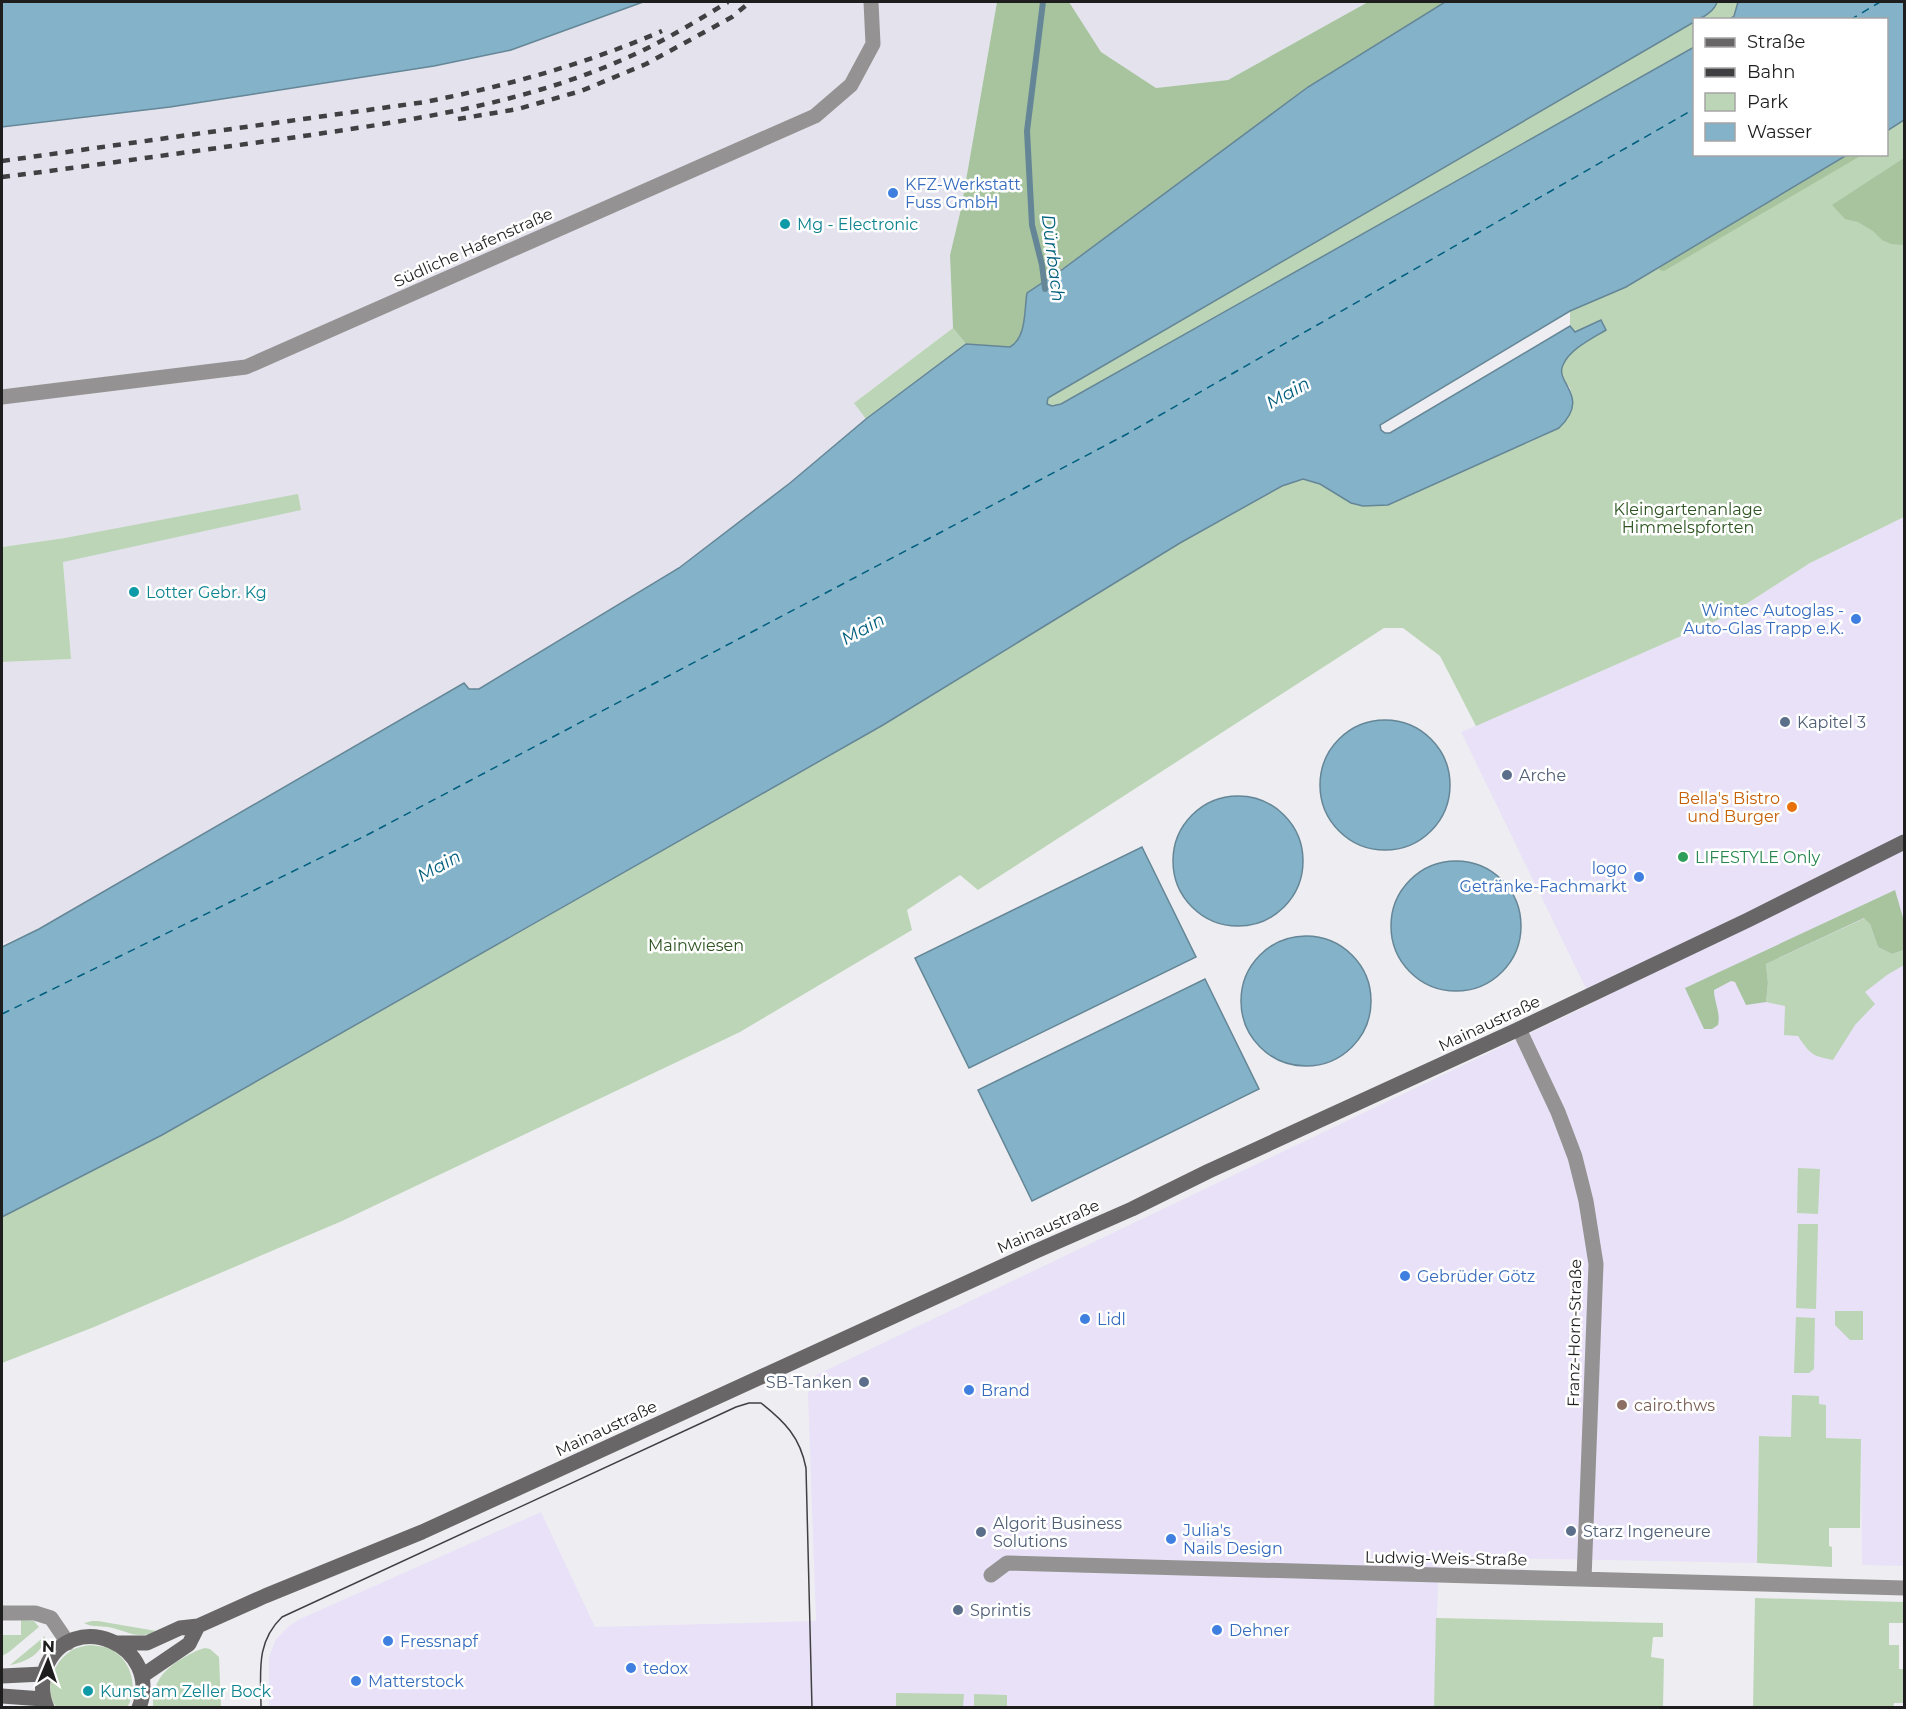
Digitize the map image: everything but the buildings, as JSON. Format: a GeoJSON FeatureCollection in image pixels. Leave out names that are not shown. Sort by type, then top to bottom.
{"type":"FeatureCollection","features":[{"type":"Feature","properties":{"kind":"main road","name":"Mainaustraße"},"geometry":{"type":"LineString","coordinates":[[68,1642],[93,1636],[117,1642],[147,1643],[180,1628],[198,1626],[286,1587],[422,1532],[1132,1209],[1209,1171],[1519,1029],[1905,842]]}},
{"type":"Feature","properties":{"kind":"main road"},"geometry":{"type":"LineString","coordinates":[[142,1676],[189,1644],[198,1626]]}},
{"type":"Feature","properties":{"kind":"main road"},"geometry":{"type":"LineString","coordinates":[[2,1696],[45,1703],[44,1674],[49,1661],[68,1642]]}},
{"type":"Feature","properties":{"kind":"main road"},"geometry":{"type":"LineString","coordinates":[[117,1642],[137,1662],[142,1676],[142,1697],[138,1707]]}},
{"type":"Feature","properties":{"kind":"main road"},"geometry":{"type":"LineString","coordinates":[[2,1676],[44,1674]]}},
{"type":"Feature","properties":{"kind":"street","name":"Südliche Hafenstraße"},"geometry":{"type":"LineString","coordinates":[[2,397],[246,366],[815,116],[851,85],[873,44],[871,2]]}},
{"type":"Feature","properties":{"kind":"street","name":"Franz-Horn-Straße"},"geometry":{"type":"LineString","coordinates":[[1519,1029],[1558,1112],[1575,1157],[1586,1201],[1596,1264],[1584,1579]]}},
{"type":"Feature","properties":{"kind":"street","name":"Ludwig-Weis-Straße"},"geometry":{"type":"LineString","coordinates":[[991,1575],[1007,1563],[1905,1588]]}},
{"type":"Feature","properties":{"kind":"street"},"geometry":{"type":"LineString","coordinates":[[2,1613],[35,1613],[51,1618],[68,1642]]}},
{"type":"Feature","properties":{"kind":"shaded area"},"geometry":{"type":"Polygon","coordinates":[[[643,2],[997,2],[961,209],[950,255],[953,328],[855,402],[866,419],[790,483],[679,568],[479,689],[469,689],[463,683],[39,929],[2,944],[2,662],[71,659],[63,562],[65,538],[2,547],[2,127],[170,107],[434,66],[511,50],[643,2]]]}},
{"type":"Feature","properties":{"kind":"shaded area"},"geometry":{"type":"Polygon","coordinates":[[[1069,2],[1368,2],[1228,80],[1156,88],[1101,52],[1069,2]]]}},
{"type":"Feature","properties":{"kind":"shaded area"},"geometry":{"type":"Polygon","coordinates":[[[1904,517],[1904,1566],[1862,1565],[1861,1439],[1759,1436],[1757,1563],[1439,1557],[1434,1707],[269,1708],[269,1657],[276,1639],[289,1626],[300,1619],[541,1512],[595,1627],[816,1621],[808,1393],[814,1376],[1593,1003],[1461,732],[1729,615],[1810,563],[1904,517]]]}},
{"type":"Feature","properties":{"kind":"green space"},"geometry":{"type":"Polygon","coordinates":[[[997,2],[1069,2],[1101,52],[1156,88],[1228,80],[1368,2],[1445,2],[1308,87],[1063,269],[1027,293],[1022,330],[1010,347],[966,344],[953,328],[950,255],[961,209],[997,2]]]}},
{"type":"Feature","properties":{"kind":"green space"},"geometry":{"type":"Polygon","coordinates":[[[1717,2],[1738,2],[1731,18],[1701,18],[1715,7],[1717,2]]]}},
{"type":"Feature","properties":{"kind":"green space"},"geometry":{"type":"Polygon","coordinates":[[[1693,23],[1693,48],[1061,404],[1052,406],[1047,404],[1048,398],[1693,23]]]}},
{"type":"Feature","properties":{"kind":"green space","name":"Mainwiesen"},"geometry":{"type":"Polygon","coordinates":[[[1904,120],[1904,517],[1810,563],[1729,615],[1476,726],[1440,656],[1403,628],[1384,628],[978,890],[960,875],[907,910],[912,930],[740,1032],[342,1221],[94,1327],[2,1363],[2,1217],[162,1135],[883,725],[1180,543],[1282,486],[1303,478],[1320,484],[1351,503],[1499,453],[1552,431],[1564,423],[1571,406],[1571,392],[1563,380],[1562,366],[1578,347],[1605,330],[1601,320],[1575,332],[1570,326],[1570,311],[1626,287],[1845,156],[1888,156],[1888,130],[1904,120]]]}},
{"type":"Feature","properties":{"kind":"green space"},"geometry":{"type":"Polygon","coordinates":[[[1844,156],[1860,156],[1664,271],[1659,270],[1660,267],[1844,156]]]}},
{"type":"Feature","properties":{"kind":"green space"},"geometry":{"type":"Polygon","coordinates":[[[1904,158],[1904,245],[1891,244],[1882,240],[1858,222],[1845,219],[1832,205],[1904,158]]]}},
{"type":"Feature","properties":{"kind":"green space"},"geometry":{"type":"Polygon","coordinates":[[[953,328],[966,344],[866,419],[854,403],[953,328]]]}},
{"type":"Feature","properties":{"kind":"green space"},"geometry":{"type":"Polygon","coordinates":[[[298,494],[301,510],[63,562],[71,659],[2,662],[2,547],[65,538],[298,494]]]}},
{"type":"Feature","properties":{"kind":"green space"},"geometry":{"type":"Polygon","coordinates":[[[1895,890],[1904,921],[1904,950],[1892,954],[1878,947],[1870,924],[1864,918],[1766,964],[1768,983],[1766,1002],[1746,1005],[1735,982],[1731,981],[1714,990],[1719,1016],[1718,1025],[1712,1029],[1704,1029],[1685,988],[1895,890]]]}},
{"type":"Feature","properties":{"kind":"green space"},"geometry":{"type":"Polygon","coordinates":[[[1865,918],[1870,924],[1878,947],[1892,954],[1904,950],[1904,965],[1865,992],[1875,1004],[1855,1025],[1833,1060],[1820,1057],[1812,1053],[1798,1036],[1784,1035],[1785,1006],[1766,1002],[1768,983],[1766,964],[1865,918]]]}},
{"type":"Feature","properties":{"kind":"green space"},"geometry":{"type":"Polygon","coordinates":[[[1798,1168],[1820,1169],[1818,1214],[1797,1213],[1798,1168]]]}},
{"type":"Feature","properties":{"kind":"green space"},"geometry":{"type":"Polygon","coordinates":[[[1798,1224],[1818,1224],[1816,1309],[1796,1308],[1798,1224]]]}},
{"type":"Feature","properties":{"kind":"green space"},"geometry":{"type":"Polygon","coordinates":[[[1835,1311],[1863,1311],[1863,1340],[1850,1340],[1835,1325],[1835,1311]]]}},
{"type":"Feature","properties":{"kind":"green space"},"geometry":{"type":"Polygon","coordinates":[[[1796,1317],[1815,1318],[1814,1369],[1809,1373],[1794,1373],[1796,1317]]]}},
{"type":"Feature","properties":{"kind":"green space"},"geometry":{"type":"Polygon","coordinates":[[[1792,1395],[1819,1396],[1819,1404],[1826,1405],[1826,1438],[1861,1439],[1860,1528],[1829,1528],[1832,1567],[1757,1563],[1759,1436],[1791,1437],[1792,1395]]]}},
{"type":"Feature","properties":{"kind":"green space"},"geometry":{"type":"Polygon","coordinates":[[[1755,1598],[1904,1602],[1904,1623],[1889,1623],[1889,1645],[1899,1645],[1899,1669],[1904,1669],[1904,1703],[1894,1703],[1893,1708],[1753,1707],[1755,1598]]]}},
{"type":"Feature","properties":{"kind":"green space"},"geometry":{"type":"Polygon","coordinates":[[[1436,1618],[1663,1623],[1663,1637],[1653,1637],[1651,1657],[1664,1659],[1663,1707],[1434,1707],[1436,1618]]]}},
{"type":"Feature","properties":{"kind":"green space"},"geometry":{"type":"Polygon","coordinates":[[[21,1620],[34,1621],[39,1627],[2,1656],[2,1635],[21,1635],[21,1620]]]}},
{"type":"Feature","properties":{"kind":"green space"},"geometry":{"type":"Polygon","coordinates":[[[92,1621],[156,1631],[137,1635],[84,1623],[92,1621]]]}},
{"type":"Feature","properties":{"kind":"green space"},"geometry":{"type":"Polygon","coordinates":[[[45,1636],[41,1648],[33,1656],[10,1665],[45,1636]]]}},
{"type":"Feature","properties":{"kind":"green space"},"geometry":{"type":"Polygon","coordinates":[[[90,1645],[114,1651],[126,1664],[133,1690],[127,1708],[56,1707],[50,1692],[55,1668],[72,1650],[90,1645]]]}},
{"type":"Feature","properties":{"kind":"green space"},"geometry":{"type":"Polygon","coordinates":[[[205,1648],[210,1649],[219,1657],[221,1707],[153,1707],[154,1691],[164,1672],[183,1658],[205,1648]]]}},
{"type":"Feature","properties":{"kind":"green space"},"geometry":{"type":"Polygon","coordinates":[[[896,1693],[964,1694],[963,1707],[896,1707],[896,1693]]]}},
{"type":"Feature","properties":{"kind":"green space"},"geometry":{"type":"Polygon","coordinates":[[[974,1694],[1007,1695],[1007,1707],[974,1707],[974,1694]]]}},
{"type":"Feature","properties":{"kind":"water"},"geometry":{"type":"Polygon","coordinates":[[[2,2],[643,2],[511,50],[434,66],[170,107],[2,127],[2,2]]]}},
{"type":"Feature","properties":{"kind":"water","name":"Main"},"geometry":{"type":"Polygon","coordinates":[[[1445,2],[1717,2],[1705,16],[1693,18],[1693,23],[1053,395],[1048,398],[1047,404],[1052,406],[1061,404],[1693,48],[1693,156],[1845,156],[1626,287],[1570,311],[1380,425],[1381,430],[1390,433],[1570,326],[1575,332],[1601,320],[1606,330],[1576,349],[1563,365],[1563,378],[1570,391],[1572,407],[1568,417],[1559,428],[1388,505],[1363,506],[1351,503],[1320,484],[1303,479],[1282,486],[1180,543],[883,725],[162,1135],[2,1217],[2,947],[39,929],[464,683],[469,689],[479,689],[679,568],[790,483],[866,419],[966,344],[1010,347],[1022,330],[1027,293],[1063,269],[1308,87],[1445,2]]]}},
{"type":"Feature","properties":{"kind":"water"},"geometry":{"type":"Polygon","coordinates":[[[1738,2],[1904,2],[1904,120],[1888,130],[1888,18],[1731,18],[1738,2]]]}},
{"type":"Feature","properties":{"kind":"water"},"geometry":{"type":"Polygon","coordinates":[[[1385,720],[1410,725],[1431,739],[1445,760],[1450,785],[1445,810],[1431,831],[1410,845],[1385,850],[1360,845],[1339,831],[1325,810],[1320,785],[1325,760],[1339,739],[1360,725],[1385,720]]]}},
{"type":"Feature","properties":{"kind":"water"},"geometry":{"type":"Polygon","coordinates":[[[1238,796],[1263,801],[1284,815],[1298,836],[1303,861],[1298,886],[1284,907],[1263,921],[1238,926],[1213,921],[1192,907],[1178,886],[1173,861],[1178,836],[1192,815],[1213,801],[1238,796]]]}},
{"type":"Feature","properties":{"kind":"water"},"geometry":{"type":"Polygon","coordinates":[[[1142,847],[1196,957],[969,1068],[915,958],[1142,847]]]}},
{"type":"Feature","properties":{"kind":"water"},"geometry":{"type":"Polygon","coordinates":[[[1456,861],[1481,866],[1502,880],[1516,901],[1521,926],[1516,951],[1502,972],[1481,986],[1456,991],[1431,986],[1410,972],[1396,951],[1391,926],[1396,901],[1410,880],[1431,866],[1456,861]]]}},
{"type":"Feature","properties":{"kind":"water"},"geometry":{"type":"Polygon","coordinates":[[[1306,936],[1331,941],[1352,955],[1366,976],[1371,1001],[1366,1026],[1352,1047],[1331,1061],[1306,1066],[1281,1061],[1260,1047],[1246,1026],[1241,1001],[1246,976],[1260,955],[1281,941],[1306,936]]]}},
{"type":"Feature","properties":{"kind":"water"},"geometry":{"type":"Polygon","coordinates":[[[1205,979],[1259,1089],[1032,1201],[978,1090],[1205,979]]]}},
{"type":"Feature","properties":{"kind":"waterway","name":"Dürrbach"},"geometry":{"type":"LineString","coordinates":[[1043,2],[1027,131],[1032,225],[1042,265],[1045,289]]}},
{"type":"Feature","properties":{"kind":"ferry route"},"geometry":{"type":"LineString","coordinates":[[1853,18],[1880,2]]}},
{"type":"Feature","properties":{"kind":"ferry route"},"geometry":{"type":"LineString","coordinates":[[2,1014],[367,835],[1127,434],[1693,110]]}},
{"type":"Feature","properties":{"kind":"tram line"},"geometry":{"type":"LineString","coordinates":[[261,1708],[263,1648],[273,1627],[282,1617],[749,1403],[761,1403],[784,1424],[800,1447],[806,1468],[812,1708]]}},
{"type":"Feature","properties":{"kind":"railway"},"geometry":{"type":"LineString","coordinates":[[2,177],[377,125],[508,99],[550,87],[633,55],[728,2]]}},
{"type":"Feature","properties":{"kind":"railway"},"geometry":{"type":"LineString","coordinates":[[458,119],[518,109],[581,91],[646,64],[732,17],[750,2]]}},
{"type":"Feature","properties":{"kind":"railway"},"geometry":{"type":"LineString","coordinates":[[2,161],[425,102],[545,73],[604,54],[662,31]]}},
{"type":"Feature","properties":{"kind":"place","name":"KFZ-Werkstatt Fuss GmbH"},"geometry":{"type":"Point","coordinates":[893,193]}},
{"type":"Feature","properties":{"kind":"place","name":"Mg - Electronic"},"geometry":{"type":"Point","coordinates":[785,224]}},
{"type":"Feature","properties":{"kind":"place","name":"Lotter Gebr. Kg"},"geometry":{"type":"Point","coordinates":[134,592]}},
{"type":"Feature","properties":{"kind":"place","name":"Wintec Autoglas - Auto-Glas Trapp e.K."},"geometry":{"type":"Point","coordinates":[1856,619]}},
{"type":"Feature","properties":{"kind":"place","name":"Kapitel 3"},"geometry":{"type":"Point","coordinates":[1785,722]}},
{"type":"Feature","properties":{"kind":"place","name":"Arche"},"geometry":{"type":"Point","coordinates":[1507,775]}},
{"type":"Feature","properties":{"kind":"place","name":"Bella's Bistro und Burger"},"geometry":{"type":"Point","coordinates":[1792,807]}},
{"type":"Feature","properties":{"kind":"place","name":"LIFESTYLE Only"},"geometry":{"type":"Point","coordinates":[1683,857]}},
{"type":"Feature","properties":{"kind":"place","name":"logo Getränke-Fachmarkt"},"geometry":{"type":"Point","coordinates":[1639,877]}},
{"type":"Feature","properties":{"kind":"place","name":"Gebrüder Götz"},"geometry":{"type":"Point","coordinates":[1405,1276]}},
{"type":"Feature","properties":{"kind":"place","name":"Lidl"},"geometry":{"type":"Point","coordinates":[1085,1319]}},
{"type":"Feature","properties":{"kind":"place","name":"SB-Tanken"},"geometry":{"type":"Point","coordinates":[864,1382]}},
{"type":"Feature","properties":{"kind":"place","name":"Brand"},"geometry":{"type":"Point","coordinates":[969,1390]}},
{"type":"Feature","properties":{"kind":"place","name":"cairo.thws"},"geometry":{"type":"Point","coordinates":[1622,1405]}},
{"type":"Feature","properties":{"kind":"place","name":"Starz Ingeneure"},"geometry":{"type":"Point","coordinates":[1571,1531]}},
{"type":"Feature","properties":{"kind":"place","name":"Algorit Business Solutions"},"geometry":{"type":"Point","coordinates":[981,1532]}},
{"type":"Feature","properties":{"kind":"place","name":"Julia's Nails Design"},"geometry":{"type":"Point","coordinates":[1171,1539]}},
{"type":"Feature","properties":{"kind":"place","name":"Sprintis"},"geometry":{"type":"Point","coordinates":[958,1610]}},
{"type":"Feature","properties":{"kind":"place","name":"Dehner"},"geometry":{"type":"Point","coordinates":[1217,1630]}},
{"type":"Feature","properties":{"kind":"place","name":"Fressnapf"},"geometry":{"type":"Point","coordinates":[388,1641]}},
{"type":"Feature","properties":{"kind":"place","name":"tedox"},"geometry":{"type":"Point","coordinates":[631,1668]}},
{"type":"Feature","properties":{"kind":"place","name":"Matterstock"},"geometry":{"type":"Point","coordinates":[356,1681]}},
{"type":"Feature","properties":{"kind":"place","name":"Kunst am Zeller Bock"},"geometry":{"type":"Point","coordinates":[88,1691]}},
{"type":"Feature","properties":{"kind":"park label","name":"Kleingartenanlage Himmelspforten"},"geometry":{"type":"Point","coordinates":[1688,518]}}]}
